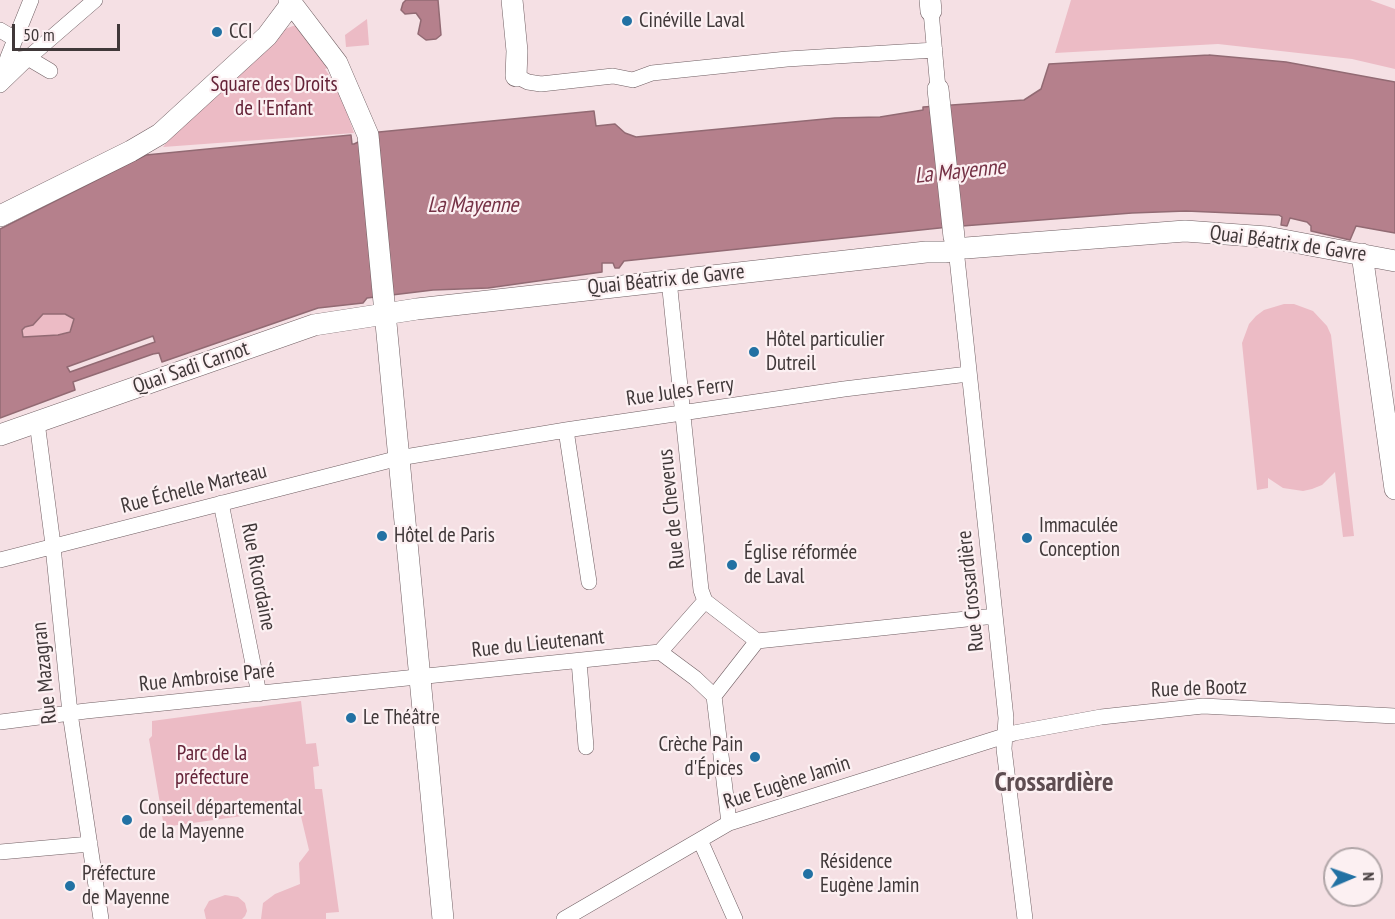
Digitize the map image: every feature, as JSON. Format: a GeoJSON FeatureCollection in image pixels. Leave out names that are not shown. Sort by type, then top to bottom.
{"type":"FeatureCollection","features":[{"type":"Feature","properties":{"kind":"street"},"geometry":{"type":"LineString","coordinates":[[0,84],[8,57],[31,0]]}},
{"type":"Feature","properties":{"kind":"street"},"geometry":{"type":"LineString","coordinates":[[0,84],[95,0]]}},
{"type":"Feature","properties":{"kind":"street"},"geometry":{"type":"LineString","coordinates":[[512,0],[517,51],[516,73],[528,82],[541,84],[613,76],[633,80],[652,73],[787,59],[935,50]]}},
{"type":"Feature","properties":{"kind":"street"},"geometry":{"type":"LineString","coordinates":[[0,216],[131,151],[160,134],[267,36],[290,2],[337,63],[368,135],[443,919]]}},
{"type":"Feature","properties":{"kind":"street"},"geometry":{"type":"LineString","coordinates":[[931,6],[956,249]]}},
{"type":"Feature","properties":{"kind":"street"},"geometry":{"type":"LineString","coordinates":[[0,30],[15,39]]}},
{"type":"Feature","properties":{"kind":"street"},"geometry":{"type":"LineString","coordinates":[[8,57],[28,58],[50,71]]}},
{"type":"Feature","properties":{"kind":"street","name":"Quai Béatrix de Gavre"},"geometry":{"type":"LineString","coordinates":[[386,314],[920,252],[1185,231],[1267,237],[1395,261]]}},
{"type":"Feature","properties":{"kind":"street","name":"Rue Crossardière"},"geometry":{"type":"LineString","coordinates":[[956,249],[1006,718],[1004,749],[1025,919]]}},
{"type":"Feature","properties":{"kind":"street"},"geometry":{"type":"LineString","coordinates":[[1362,254],[1395,489]]}},
{"type":"Feature","properties":{"kind":"street","name":"Rue de Cheverus"},"geometry":{"type":"LineString","coordinates":[[669,280],[701,590],[705,601]]}},
{"type":"Feature","properties":{"kind":"street","name":"Quai Sadi Carnot"},"geometry":{"type":"LineString","coordinates":[[0,435],[314,325],[386,314]]}},
{"type":"Feature","properties":{"kind":"street","name":"Rue Jules Ferry"},"geometry":{"type":"LineString","coordinates":[[399,458],[566,430],[844,389],[968,374]]}},
{"type":"Feature","properties":{"kind":"street","name":"Rue Mazagran"},"geometry":{"type":"LineString","coordinates":[[37,422],[53,547],[70,713],[101,919]]}},
{"type":"Feature","properties":{"kind":"street"},"geometry":{"type":"LineString","coordinates":[[566,430],[590,582]]}},
{"type":"Feature","properties":{"kind":"street","name":"Rue Échelle Marteau"},"geometry":{"type":"LineString","coordinates":[[0,560],[399,458]]}},
{"type":"Feature","properties":{"kind":"street","name":"Rue Ricordaine"},"geometry":{"type":"LineString","coordinates":[[222,503],[260,694]]}},
{"type":"Feature","properties":{"kind":"street"},"geometry":{"type":"LineString","coordinates":[[729,823],[714,696],[695,678],[660,652],[705,601],[757,641],[995,616]]}},
{"type":"Feature","properties":{"kind":"street"},"geometry":{"type":"LineString","coordinates":[[714,696],[757,641]]}},
{"type":"Feature","properties":{"kind":"street","name":"Rue du Lieutenant"},"geometry":{"type":"LineString","coordinates":[[419,678],[660,652]]}},
{"type":"Feature","properties":{"kind":"street"},"geometry":{"type":"LineString","coordinates":[[579,661],[586,747]]}},
{"type":"Feature","properties":{"kind":"street","name":"Rue Ambroise Paré"},"geometry":{"type":"LineString","coordinates":[[0,722],[419,678]]}},
{"type":"Feature","properties":{"kind":"street","name":"Rue de Bootz"},"geometry":{"type":"LineString","coordinates":[[1005,735],[1101,717],[1203,706],[1395,716]]}},
{"type":"Feature","properties":{"kind":"street","name":"Rue Eugène Jamin"},"geometry":{"type":"LineString","coordinates":[[564,919],[729,823],[1005,735]]}},
{"type":"Feature","properties":{"kind":"street"},"geometry":{"type":"LineString","coordinates":[[700,840],[735,919]]}},
{"type":"Feature","properties":{"kind":"street"},"geometry":{"type":"LineString","coordinates":[[0,852],[90,844]]}},
{"type":"Feature","properties":{"kind":"green space"},"geometry":{"type":"Polygon","coordinates":[[[1071,0],[1370,0],[1395,9],[1395,69],[1352,59],[1218,44],[1055,53],[1071,0]]]}},
{"type":"Feature","properties":{"kind":"green space"},"geometry":{"type":"Polygon","coordinates":[[[367,19],[369,45],[346,47],[345,35],[367,19]]]}},
{"type":"Feature","properties":{"kind":"green space","name":"Square des Droits de l'Enfant"},"geometry":{"type":"Polygon","coordinates":[[[298,26],[331,67],[325,69],[339,90],[354,133],[163,147],[183,122],[285,29],[298,26]]]}},
{"type":"Feature","properties":{"kind":"green space"},"geometry":{"type":"Polygon","coordinates":[[[1284,304],[1294,304],[1313,311],[1327,326],[1331,335],[1354,536],[1343,537],[1335,472],[1322,485],[1312,489],[1303,491],[1283,488],[1268,478],[1268,488],[1257,490],[1242,343],[1249,324],[1256,316],[1264,310],[1284,304]]]}},
{"type":"Feature","properties":{"kind":"green space"},"geometry":{"type":"Polygon","coordinates":[[[43,314],[65,314],[74,319],[70,331],[58,335],[23,337],[22,330],[25,326],[33,325],[43,314]]]}},
{"type":"Feature","properties":{"kind":"green space","name":"Parc de la préfecture"},"geometry":{"type":"Polygon","coordinates":[[[301,701],[306,744],[316,743],[319,766],[313,767],[315,789],[322,789],[339,912],[326,913],[326,919],[261,919],[263,903],[275,894],[300,884],[299,863],[309,850],[299,808],[164,827],[149,739],[152,736],[152,721],[301,701]]]}},
{"type":"Feature","properties":{"kind":"green space"},"geometry":{"type":"Polygon","coordinates":[[[225,895],[238,897],[245,903],[247,911],[245,916],[242,919],[206,919],[204,910],[209,901],[225,895]]]}},
{"type":"Feature","properties":{"kind":"water"},"geometry":{"type":"Polygon","coordinates":[[[406,0],[438,0],[441,35],[436,39],[426,40],[418,34],[421,20],[416,13],[405,14],[401,10],[406,0]]]}},
{"type":"Feature","properties":{"kind":"water","name":"La Mayenne"},"geometry":{"type":"Polygon","coordinates":[[[1209,55],[1286,62],[1395,82],[1395,233],[1356,226],[1350,240],[1311,231],[1311,226],[1307,222],[1290,218],[1287,226],[1281,225],[1282,217],[1279,215],[1186,211],[1132,213],[949,227],[624,261],[619,268],[615,268],[613,263],[602,263],[602,272],[488,288],[433,290],[367,298],[363,303],[318,308],[162,362],[159,353],[153,354],[73,382],[75,390],[0,418],[0,229],[146,155],[351,135],[352,144],[354,144],[379,132],[594,111],[596,126],[615,124],[625,133],[636,137],[835,118],[880,117],[923,110],[923,107],[1024,100],[1041,89],[1049,64],[1209,55]],[[43,314],[33,325],[22,330],[23,337],[70,332],[74,319],[65,314],[43,314]],[[153,336],[67,367],[70,372],[155,342],[153,336]]]}},
{"type":"Feature","properties":{"kind":"place","name":"Cinéville Laval"},"geometry":{"type":"Point","coordinates":[627,21]}},
{"type":"Feature","properties":{"kind":"place","name":"CCI"},"geometry":{"type":"Point","coordinates":[217,32]}},
{"type":"Feature","properties":{"kind":"place","name":"Hôtel particulier Dutreil"},"geometry":{"type":"Point","coordinates":[754,352]}},
{"type":"Feature","properties":{"kind":"place","name":"Hôtel de Paris"},"geometry":{"type":"Point","coordinates":[382,536]}},
{"type":"Feature","properties":{"kind":"place","name":"Immaculée Conception"},"geometry":{"type":"Point","coordinates":[1027,538]}},
{"type":"Feature","properties":{"kind":"place","name":"Église réformée de Laval"},"geometry":{"type":"Point","coordinates":[732,565]}},
{"type":"Feature","properties":{"kind":"place","name":"Le Théâtre"},"geometry":{"type":"Point","coordinates":[351,718]}},
{"type":"Feature","properties":{"kind":"place","name":"Crèche Pain d'Épices"},"geometry":{"type":"Point","coordinates":[755,757]}},
{"type":"Feature","properties":{"kind":"place","name":"Conseil départemental de la Mayenne"},"geometry":{"type":"Point","coordinates":[127,820]}},
{"type":"Feature","properties":{"kind":"place","name":"Résidence Eugène Jamin"},"geometry":{"type":"Point","coordinates":[808,874]}},
{"type":"Feature","properties":{"kind":"place","name":"Préfecture de Mayenne"},"geometry":{"type":"Point","coordinates":[70,886]}},
{"type":"Feature","properties":{"kind":"district","name":"Crossardière"},"geometry":{"type":"Point","coordinates":[1054,783]}}]}
